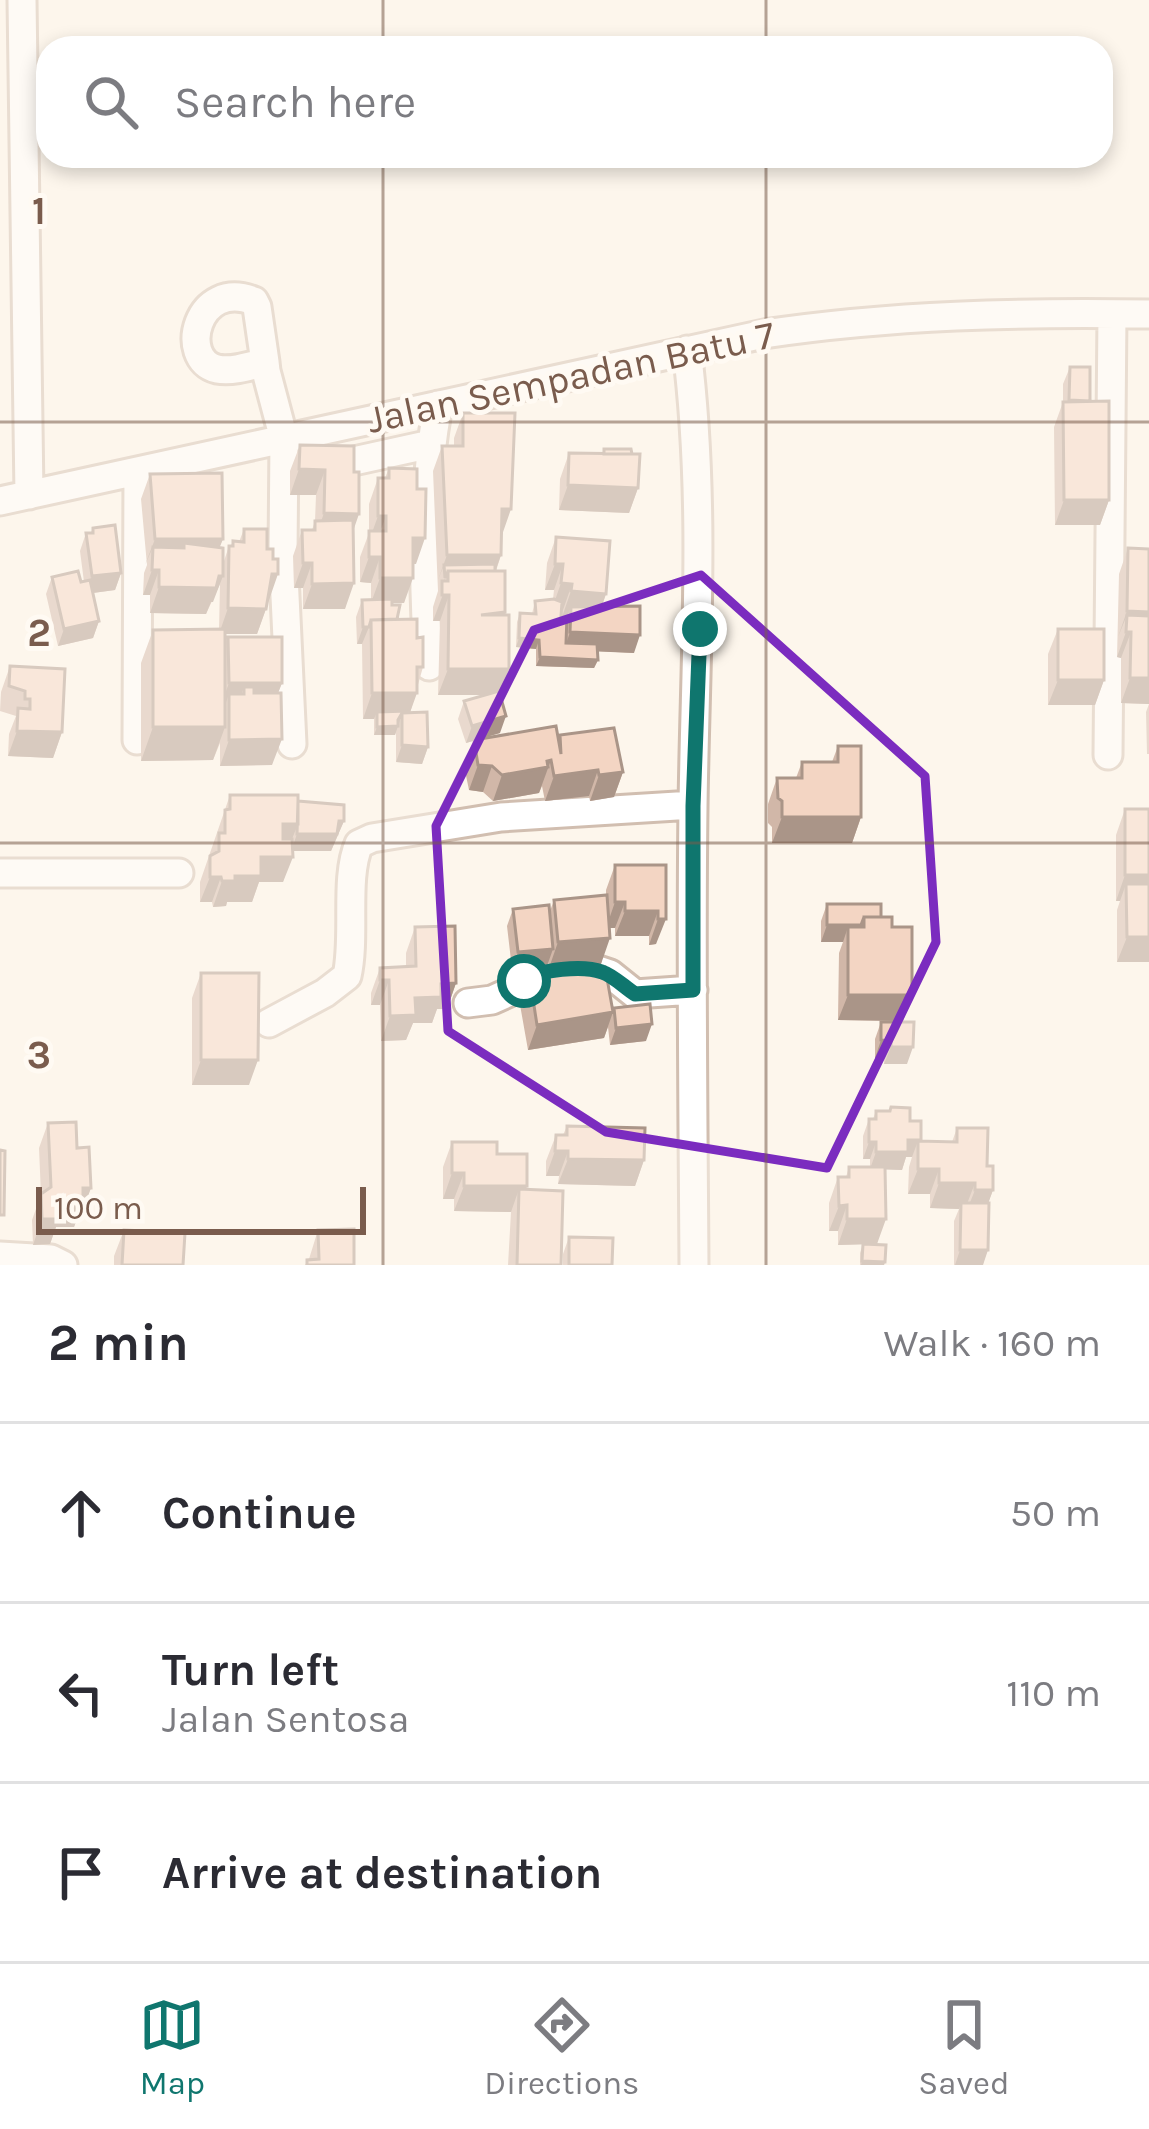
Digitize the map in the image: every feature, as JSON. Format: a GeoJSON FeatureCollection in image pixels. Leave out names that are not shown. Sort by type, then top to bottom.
{"type":"FeatureCollection","features":[{"type":"Feature","properties":{"kind":"street"},"geometry":{"type":"LineString","coordinates":[[22,0],[14,313],[28,495]]}},
{"type":"Feature","properties":{"kind":"street","name":"Jalan Sempadan Batu 7"},"geometry":{"type":"LineString","coordinates":[[0,501],[688,350],[847,322],[979,314],[1149,314]]}},
{"type":"Feature","properties":{"kind":"street"},"geometry":{"type":"LineString","coordinates":[[1108,755],[1112,314]]}},
{"type":"Feature","properties":{"kind":"street"},"geometry":{"type":"LineString","coordinates":[[688,350],[695,417],[700,629],[693,806],[694,1265]]}},
{"type":"Feature","properties":{"kind":"street"},"geometry":{"type":"LineString","coordinates":[[265,362],[284,439],[283,554],[292,745]]}},
{"type":"Feature","properties":{"kind":"street"},"geometry":{"type":"LineString","coordinates":[[430,667],[424,604],[431,444],[438,405]]}},
{"type":"Feature","properties":{"kind":"street"},"geometry":{"type":"LineString","coordinates":[[340,464],[431,444]]}},
{"type":"Feature","properties":{"kind":"street"},"geometry":{"type":"LineString","coordinates":[[137,740],[138,471]]}},
{"type":"Feature","properties":{"kind":"street"},"geometry":{"type":"LineString","coordinates":[[268,1023],[347,976],[354,947],[353,861],[359,844],[501,817],[693,806]]}},
{"type":"Feature","properties":{"kind":"street"},"geometry":{"type":"LineString","coordinates":[[0,873],[179,873]]}},
{"type":"Feature","properties":{"kind":"street"},"geometry":{"type":"LineString","coordinates":[[468,1003],[514,990],[533,974],[595,969],[610,974],[635,994],[693,990]]}},
{"type":"Feature","properties":{"kind":"street"},"geometry":{"type":"LineString","coordinates":[[0,1256],[51,1259],[63,1265]]}},
{"type":"Feature","properties":{"kind":"highlighted area"},"geometry":{"type":"Polygon","coordinates":[[[701,575],[925,776],[936,942],[827,1168],[606,1132],[448,1031],[436,826],[534,630],[701,575]]]}},
{"type":"Feature","properties":{"kind":"building"},"geometry":{"type":"Polygon","coordinates":[[[1070,367],[1090,367],[1090,401],[1069,400],[1070,367]]]}},
{"type":"Feature","properties":{"kind":"building"},"geometry":{"type":"Polygon","coordinates":[[[1109,401],[1109,500],[1064,500],[1063,402],[1109,401]]]}},
{"type":"Feature","properties":{"kind":"building"},"geometry":{"type":"Polygon","coordinates":[[[463,413],[515,413],[511,509],[502,509],[501,555],[447,555],[442,446],[463,446],[463,413]]]}},
{"type":"Feature","properties":{"kind":"building"},"geometry":{"type":"Polygon","coordinates":[[[300,445],[354,446],[359,514],[324,513],[325,470],[299,469],[300,445]]]}},
{"type":"Feature","properties":{"kind":"building"},"geometry":{"type":"Polygon","coordinates":[[[604,449],[631,449],[632,454],[604,454],[604,449]]]}},
{"type":"Feature","properties":{"kind":"building"},"geometry":{"type":"Polygon","coordinates":[[[569,453],[640,454],[638,488],[568,485],[569,453]]]}},
{"type":"Feature","properties":{"kind":"building"},"geometry":{"type":"Polygon","coordinates":[[[389,468],[417,469],[417,489],[426,489],[425,538],[413,538],[413,578],[380,578],[380,557],[369,557],[369,531],[386,531],[386,516],[378,516],[378,478],[389,478],[389,468]]]}},
{"type":"Feature","properties":{"kind":"building"},"geometry":{"type":"Polygon","coordinates":[[[222,473],[223,539],[155,539],[150,474],[222,473]]]}},
{"type":"Feature","properties":{"kind":"building"},"geometry":{"type":"Polygon","coordinates":[[[353,520],[354,583],[312,584],[312,563],[303,563],[302,530],[315,530],[315,521],[353,520]]]}},
{"type":"Feature","properties":{"kind":"building"},"geometry":{"type":"Polygon","coordinates":[[[115,525],[121,573],[92,576],[86,533],[115,525]]]}},
{"type":"Feature","properties":{"kind":"building"},"geometry":{"type":"Polygon","coordinates":[[[244,529],[267,529],[267,549],[273,549],[273,559],[278,559],[266,609],[228,608],[229,546],[233,541],[244,542],[244,529]]]}},
{"type":"Feature","properties":{"kind":"building"},"geometry":{"type":"Polygon","coordinates":[[[556,537],[610,541],[606,594],[571,591],[572,584],[561,583],[563,564],[555,564],[556,537]]]}},
{"type":"Feature","properties":{"kind":"building"},"geometry":{"type":"Polygon","coordinates":[[[184,543],[223,548],[223,576],[216,588],[159,587],[159,570],[152,570],[153,547],[184,548],[184,543]]]}},
{"type":"Feature","properties":{"kind":"building"},"geometry":{"type":"Polygon","coordinates":[[[1128,548],[1149,549],[1149,612],[1127,611],[1128,548]]]}},
{"type":"Feature","properties":{"kind":"building"},"geometry":{"type":"Polygon","coordinates":[[[495,564],[495,571],[448,571],[445,578],[444,565],[495,564]]]}},
{"type":"Feature","properties":{"kind":"building"},"geometry":{"type":"Polygon","coordinates":[[[78,571],[81,582],[90,580],[99,621],[64,629],[52,577],[78,571]]]}},
{"type":"Feature","properties":{"kind":"building"},"geometry":{"type":"Polygon","coordinates":[[[448,571],[505,571],[505,612],[481,615],[509,615],[509,669],[448,669],[449,595],[442,595],[442,581],[448,581],[448,571]]]}},
{"type":"Feature","properties":{"kind":"building"},"geometry":{"type":"Polygon","coordinates":[[[392,599],[392,605],[400,605],[397,619],[371,620],[369,627],[363,627],[362,600],[392,599]]]}},
{"type":"Feature","properties":{"kind":"building"},"geometry":{"type":"Polygon","coordinates":[[[535,601],[562,602],[561,616],[567,616],[566,643],[597,644],[598,660],[540,657],[539,640],[519,638],[520,613],[536,614],[535,601]]]}},
{"type":"Feature","properties":{"kind":"building"},"geometry":{"type":"Polygon","coordinates":[[[640,606],[640,635],[570,632],[571,607],[640,606]]]}},
{"type":"Feature","properties":{"kind":"building"},"geometry":{"type":"Polygon","coordinates":[[[1127,615],[1149,616],[1149,678],[1130,678],[1127,615]]]}},
{"type":"Feature","properties":{"kind":"building"},"geometry":{"type":"Polygon","coordinates":[[[417,619],[417,638],[423,637],[423,667],[417,667],[417,693],[372,693],[371,620],[417,619]]]}},
{"type":"Feature","properties":{"kind":"building"},"geometry":{"type":"Polygon","coordinates":[[[225,629],[225,727],[153,727],[153,630],[225,629]]]}},
{"type":"Feature","properties":{"kind":"building"},"geometry":{"type":"Polygon","coordinates":[[[1058,629],[1104,629],[1104,680],[1058,680],[1058,629]]]}},
{"type":"Feature","properties":{"kind":"building"},"geometry":{"type":"Polygon","coordinates":[[[228,637],[282,637],[282,683],[229,683],[228,637]]]}},
{"type":"Feature","properties":{"kind":"building"},"geometry":{"type":"Polygon","coordinates":[[[10,666],[65,669],[62,732],[17,731],[18,708],[30,709],[30,699],[25,699],[25,691],[9,686],[10,666]]]}},
{"type":"Feature","properties":{"kind":"building"},"geometry":{"type":"Polygon","coordinates":[[[244,687],[254,687],[254,693],[281,693],[282,739],[229,740],[229,694],[244,694],[244,687]]]}},
{"type":"Feature","properties":{"kind":"building"},"geometry":{"type":"Polygon","coordinates":[[[499,691],[506,716],[472,726],[464,701],[499,691]]]}},
{"type":"Feature","properties":{"kind":"building"},"geometry":{"type":"Polygon","coordinates":[[[408,711],[402,713],[398,726],[377,727],[377,712],[408,711]]]}},
{"type":"Feature","properties":{"kind":"building"},"geometry":{"type":"Polygon","coordinates":[[[427,712],[428,747],[402,745],[402,713],[427,712]]]}},
{"type":"Feature","properties":{"kind":"building"},"geometry":{"type":"Polygon","coordinates":[[[556,726],[561,754],[560,735],[614,728],[623,772],[554,776],[551,760],[548,767],[502,775],[492,766],[478,765],[474,740],[556,726]]]}},
{"type":"Feature","properties":{"kind":"building"},"geometry":{"type":"Polygon","coordinates":[[[838,746],[861,746],[861,817],[782,817],[777,778],[802,778],[802,762],[838,762],[838,746]]]}},
{"type":"Feature","properties":{"kind":"building"},"geometry":{"type":"Polygon","coordinates":[[[230,795],[298,795],[298,824],[283,824],[283,839],[292,839],[293,857],[261,857],[261,876],[235,876],[235,881],[210,877],[210,856],[219,851],[219,833],[225,833],[230,795]]]}},
{"type":"Feature","properties":{"kind":"building"},"geometry":{"type":"Polygon","coordinates":[[[298,801],[344,805],[344,821],[339,821],[337,834],[297,834],[298,801]]]}},
{"type":"Feature","properties":{"kind":"building"},"geometry":{"type":"Polygon","coordinates":[[[1125,809],[1149,809],[1149,875],[1125,875],[1125,809]]]}},
{"type":"Feature","properties":{"kind":"building"},"geometry":{"type":"Polygon","coordinates":[[[615,865],[666,865],[666,919],[658,919],[658,911],[625,911],[625,902],[615,902],[615,865]]]}},
{"type":"Feature","properties":{"kind":"building"},"geometry":{"type":"Polygon","coordinates":[[[1126,884],[1149,884],[1149,937],[1127,937],[1126,884]]]}},
{"type":"Feature","properties":{"kind":"building"},"geometry":{"type":"Polygon","coordinates":[[[607,895],[610,938],[558,942],[554,900],[607,895]]]}},
{"type":"Feature","properties":{"kind":"building"},"geometry":{"type":"Polygon","coordinates":[[[827,904],[881,904],[881,917],[864,917],[861,925],[827,925],[827,904]]]}},
{"type":"Feature","properties":{"kind":"building"},"geometry":{"type":"Polygon","coordinates":[[[549,905],[553,949],[518,952],[513,909],[549,905]]]}},
{"type":"Feature","properties":{"kind":"building"},"geometry":{"type":"Polygon","coordinates":[[[864,917],[892,917],[892,927],[912,927],[912,995],[848,995],[848,927],[864,927],[864,917]]]}},
{"type":"Feature","properties":{"kind":"building"},"geometry":{"type":"Polygon","coordinates":[[[455,926],[456,983],[441,984],[441,997],[415,998],[416,1015],[390,1016],[389,980],[380,980],[380,968],[416,966],[415,927],[455,926]]]}},
{"type":"Feature","properties":{"kind":"building"},"geometry":{"type":"Polygon","coordinates":[[[605,967],[613,1012],[537,1025],[529,973],[556,969],[557,975],[605,967]]]}},
{"type":"Feature","properties":{"kind":"building"},"geometry":{"type":"Polygon","coordinates":[[[201,973],[259,973],[258,1060],[201,1060],[201,973]]]}},
{"type":"Feature","properties":{"kind":"building"},"geometry":{"type":"Polygon","coordinates":[[[650,1004],[652,1024],[616,1028],[614,1008],[650,1004]]]}},
{"type":"Feature","properties":{"kind":"building"},"geometry":{"type":"Polygon","coordinates":[[[881,1022],[914,1022],[913,1047],[891,1047],[891,1041],[881,1040],[881,1022]]]}},
{"type":"Feature","properties":{"kind":"building"},"geometry":{"type":"Polygon","coordinates":[[[891,1107],[910,1108],[910,1121],[921,1121],[921,1140],[908,1140],[908,1152],[876,1152],[876,1142],[869,1142],[869,1119],[876,1119],[876,1111],[890,1111],[891,1107]]]}},
{"type":"Feature","properties":{"kind":"building"},"geometry":{"type":"Polygon","coordinates":[[[76,1122],[77,1148],[89,1147],[91,1188],[83,1188],[83,1201],[59,1202],[59,1219],[42,1219],[41,1194],[51,1187],[48,1123],[76,1122]]]}},
{"type":"Feature","properties":{"kind":"building"},"geometry":{"type":"Polygon","coordinates":[[[567,1126],[645,1128],[644,1160],[568,1159],[568,1151],[555,1151],[556,1135],[567,1135],[567,1126]]]}},
{"type":"Feature","properties":{"kind":"building"},"geometry":{"type":"Polygon","coordinates":[[[957,1128],[988,1128],[987,1166],[993,1166],[993,1190],[975,1190],[975,1183],[939,1183],[939,1169],[918,1169],[918,1141],[957,1142],[957,1128]]]}},
{"type":"Feature","properties":{"kind":"building"},"geometry":{"type":"Polygon","coordinates":[[[452,1142],[497,1142],[497,1154],[527,1154],[527,1186],[464,1186],[464,1173],[452,1173],[452,1142]]]}},
{"type":"Feature","properties":{"kind":"building"},"geometry":{"type":"Polygon","coordinates":[[[0,1150],[5,1151],[4,1215],[0,1215],[0,1150]]]}},
{"type":"Feature","properties":{"kind":"building"},"geometry":{"type":"Polygon","coordinates":[[[849,1167],[885,1167],[886,1219],[847,1219],[847,1205],[839,1206],[838,1177],[849,1177],[849,1167]]]}},
{"type":"Feature","properties":{"kind":"building"},"geometry":{"type":"Polygon","coordinates":[[[519,1189],[563,1191],[561,1265],[517,1265],[519,1189]]]}},
{"type":"Feature","properties":{"kind":"building"},"geometry":{"type":"Polygon","coordinates":[[[961,1203],[989,1203],[988,1250],[960,1250],[961,1203]]]}},
{"type":"Feature","properties":{"kind":"building"},"geometry":{"type":"Polygon","coordinates":[[[354,1229],[354,1265],[307,1265],[307,1260],[319,1259],[318,1230],[354,1229]]]}},
{"type":"Feature","properties":{"kind":"building"},"geometry":{"type":"Polygon","coordinates":[[[124,1230],[185,1233],[183,1265],[122,1265],[124,1230]]]}},
{"type":"Feature","properties":{"kind":"building"},"geometry":{"type":"Polygon","coordinates":[[[569,1237],[613,1238],[612,1265],[569,1265],[569,1237]]]}},
{"type":"Feature","properties":{"kind":"building"},"geometry":{"type":"Polygon","coordinates":[[[863,1244],[886,1245],[885,1262],[862,1261],[863,1244]]]}},
{"type":"Feature","properties":{"kind":"route"},"geometry":{"type":"LineString","coordinates":[[524,981],[533,974],[595,969],[610,974],[635,994],[693,990],[700,629]]}}]}
